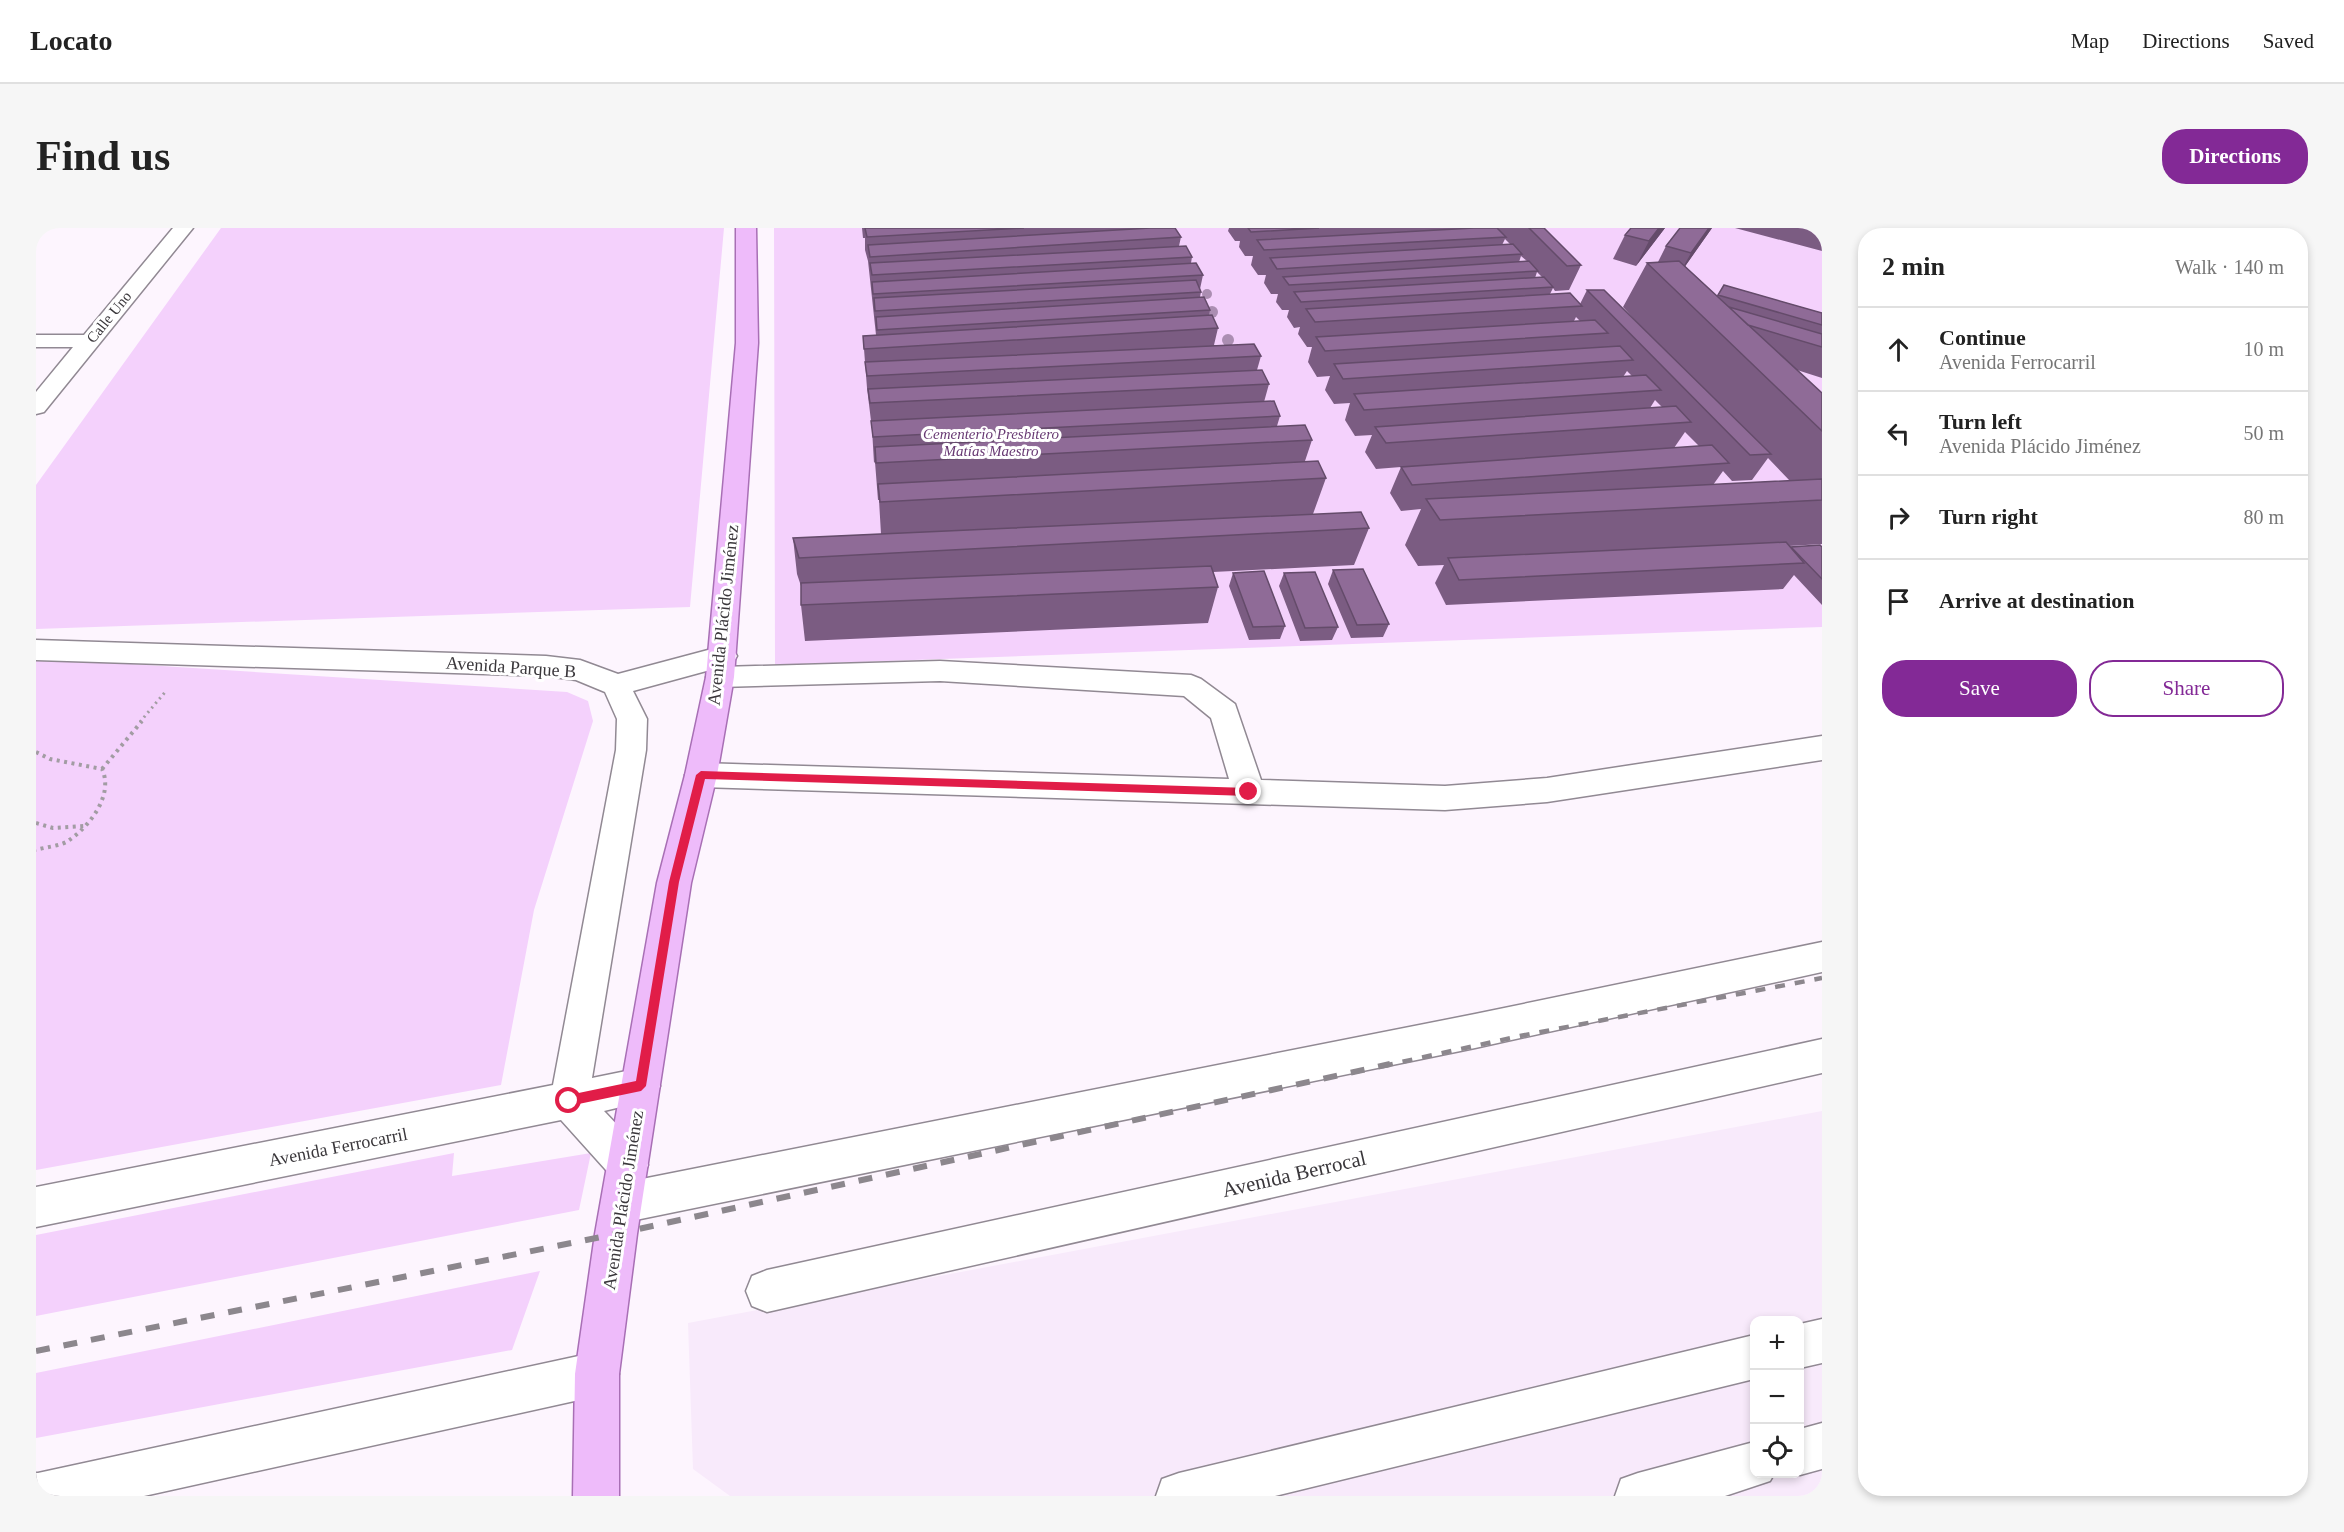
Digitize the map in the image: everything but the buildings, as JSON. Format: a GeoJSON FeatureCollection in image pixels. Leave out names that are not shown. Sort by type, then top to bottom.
{"type":"FeatureCollection","features":[{"type":"Feature","properties":{"kind":"main road","name":"Avenida Plácido Jiménez"},"geometry":{"type":"LineString","coordinates":[[596,1496],[597,1374],[624,1184],[674,882],[701,775],[722,667],[747,343],[746,228]]}},
{"type":"Feature","properties":{"kind":"street","name":"Calle Uno"},"geometry":{"type":"LineString","coordinates":[[36,406],[183,228]]}},
{"type":"Feature","properties":{"kind":"street"},"geometry":{"type":"LineString","coordinates":[[36,341],[90,341]]}},
{"type":"Feature","properties":{"kind":"street","name":"Avenida Parque B"},"geometry":{"type":"LineString","coordinates":[[36,650],[546,666],[580,670],[616,685]]}},
{"type":"Feature","properties":{"kind":"street"},"geometry":{"type":"LineString","coordinates":[[1249,792],[1224,712],[1191,686],[940,671],[722,667],[616,685],[632,718],[631,750],[569,1101],[624,1184],[1475,1031],[1822,957]]}},
{"type":"Feature","properties":{"kind":"street"},"geometry":{"type":"LineString","coordinates":[[701,775],[1445,798],[1547,790],[1822,748]]}},
{"type":"Feature","properties":{"kind":"street","name":"Avenida Berrocal"},"geometry":{"type":"LineString","coordinates":[[767,1291],[1822,1056]]}},
{"type":"Feature","properties":{"kind":"street","name":"Avenida Ferrocarril"},"geometry":{"type":"LineString","coordinates":[[36,1207],[641,1086]]}},
{"type":"Feature","properties":{"kind":"street"},"geometry":{"type":"LineString","coordinates":[[1804,1345],[1822,1341]]}},
{"type":"Feature","properties":{"kind":"street"},"geometry":{"type":"LineString","coordinates":[[1179,1496],[1750,1358]]}},
{"type":"Feature","properties":{"kind":"street"},"geometry":{"type":"LineString","coordinates":[[38,1496],[597,1374]]}},
{"type":"Feature","properties":{"kind":"street"},"geometry":{"type":"LineString","coordinates":[[1804,1451],[1822,1446]]}},
{"type":"Feature","properties":{"kind":"street"},"geometry":{"type":"LineString","coordinates":[[1638,1496],[1750,1466]]}},
{"type":"Feature","properties":{"kind":"path"},"geometry":{"type":"LineString","coordinates":[[102,769],[169,687]]}},
{"type":"Feature","properties":{"kind":"path"},"geometry":{"type":"LineString","coordinates":[[36,752],[50,759],[102,769]]}},
{"type":"Feature","properties":{"kind":"path"},"geometry":{"type":"LineString","coordinates":[[36,850],[67,842],[86,825],[105,796],[107,780],[102,769]]}},
{"type":"Feature","properties":{"kind":"path"},"geometry":{"type":"LineString","coordinates":[[36,823],[59,829],[86,825]]}},
{"type":"Feature","properties":{"kind":"shaded area"},"geometry":{"type":"Polygon","coordinates":[[[1822,1111],[1822,1496],[730,1496],[693,1469],[688,1323],[1822,1111]]]}},
{"type":"Feature","properties":{"kind":"green space"},"geometry":{"type":"Polygon","coordinates":[[[221,228],[724,228],[690,607],[36,629],[36,485],[221,228]]]}},
{"type":"Feature","properties":{"kind":"green space","name":"Cementerio Presbítero Matías Maestro"},"geometry":{"type":"Polygon","coordinates":[[[774,228],[1822,228],[1822,627],[775,665],[774,228]]]}},
{"type":"Feature","properties":{"kind":"green space"},"geometry":{"type":"Polygon","coordinates":[[[36,658],[567,692],[588,701],[593,721],[534,910],[501,1085],[36,1170],[36,658]]]}},
{"type":"Feature","properties":{"kind":"green space"},"geometry":{"type":"Polygon","coordinates":[[[454,1153],[452,1176],[591,1153],[579,1210],[36,1316],[36,1235],[454,1153]]]}},
{"type":"Feature","properties":{"kind":"green space"},"geometry":{"type":"Polygon","coordinates":[[[540,1271],[512,1350],[36,1438],[36,1373],[540,1271]]]}},
{"type":"Feature","properties":{"kind":"railway"},"geometry":{"type":"LineString","coordinates":[[1383,1066],[1520,1036],[1822,978]]}},
{"type":"Feature","properties":{"kind":"railway"},"geometry":{"type":"LineString","coordinates":[[36,1351],[616,1234],[1390,1064]]}},
{"type":"Feature","properties":{"kind":"route"},"geometry":{"type":"LineString","coordinates":[[569,1101],[641,1086],[674,882],[701,775],[1249,792]]}}]}
